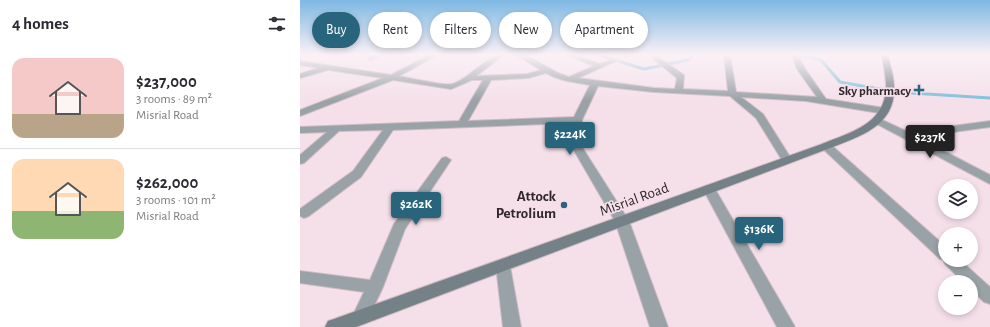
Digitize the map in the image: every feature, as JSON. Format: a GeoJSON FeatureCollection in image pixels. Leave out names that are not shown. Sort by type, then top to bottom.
{"type":"FeatureCollection","features":[{"type":"Feature","properties":{"kind":"main road"},"geometry":{"type":"LineString","coordinates":[[884,111],[890,86],[887,70]]}},
{"type":"Feature","properties":{"kind":"main road","name":"Misrial Road"},"geometry":{"type":"LineString","coordinates":[[334,327],[826,146],[862,131],[884,111]]}},
{"type":"Feature","properties":{"kind":"street"},"geometry":{"type":"LineString","coordinates":[[300,76],[318,70]]}},
{"type":"Feature","properties":{"kind":"street"},"geometry":{"type":"LineString","coordinates":[[347,70],[451,87],[459,84],[478,70]]}},
{"type":"Feature","properties":{"kind":"street"},"geometry":{"type":"LineString","coordinates":[[300,113],[391,78],[405,70]]}},
{"type":"Feature","properties":{"kind":"street"},"geometry":{"type":"LineString","coordinates":[[467,78],[528,76],[546,70]]}},
{"type":"Feature","properties":{"kind":"street"},"geometry":{"type":"LineString","coordinates":[[548,70],[569,79],[595,83],[679,92],[806,98],[884,111],[908,135],[990,180]]}},
{"type":"Feature","properties":{"kind":"street"},"geometry":{"type":"LineString","coordinates":[[569,79],[590,70]]}},
{"type":"Feature","properties":{"kind":"street"},"geometry":{"type":"LineString","coordinates":[[673,70],[681,77],[679,92]]}},
{"type":"Feature","properties":{"kind":"street"},"geometry":{"type":"LineString","coordinates":[[729,70],[732,94],[760,116],[787,160]]}},
{"type":"Feature","properties":{"kind":"street"},"geometry":{"type":"LineString","coordinates":[[802,70],[823,100]]}},
{"type":"Feature","properties":{"kind":"street"},"geometry":{"type":"LineString","coordinates":[[462,124],[488,78]]}},
{"type":"Feature","properties":{"kind":"street"},"geometry":{"type":"LineString","coordinates":[[595,83],[591,94],[577,120],[577,146],[622,221],[659,327]]}},
{"type":"Feature","properties":{"kind":"street"},"geometry":{"type":"LineString","coordinates":[[300,130],[335,130],[577,120]]}},
{"type":"Feature","properties":{"kind":"street"},"geometry":{"type":"LineString","coordinates":[[304,213],[357,174],[390,127]]}},
{"type":"Feature","properties":{"kind":"street"},"geometry":{"type":"LineString","coordinates":[[908,135],[988,127]]}},
{"type":"Feature","properties":{"kind":"street"},"geometry":{"type":"LineString","coordinates":[[300,161],[335,130]]}},
{"type":"Feature","properties":{"kind":"street"},"geometry":{"type":"LineString","coordinates":[[826,146],[938,249]]}},
{"type":"Feature","properties":{"kind":"street"},"geometry":{"type":"LineString","coordinates":[[360,318],[375,287],[399,228],[446,160]]}},
{"type":"Feature","properties":{"kind":"street"},"geometry":{"type":"LineString","coordinates":[[709,189],[786,327]]}},
{"type":"Feature","properties":{"kind":"street"},"geometry":{"type":"LineString","coordinates":[[503,266],[512,327]]}},
{"type":"Feature","properties":{"kind":"street"},"geometry":{"type":"LineString","coordinates":[[957,267],[990,298]]}},
{"type":"Feature","properties":{"kind":"street"},"geometry":{"type":"LineString","coordinates":[[300,277],[375,287]]}},
{"type":"Feature","properties":{"kind":"waterway"},"geometry":{"type":"LineString","coordinates":[[830,70],[840,82],[896,92],[990,98]]}},
{"type":"Feature","properties":{"kind":"place","name":"Sky pharmacy"},"geometry":{"type":"Point","coordinates":[919,90]}},
{"type":"Feature","properties":{"kind":"place","name":"Attock Petrolium"},"geometry":{"type":"Point","coordinates":[564,205]}}]}
